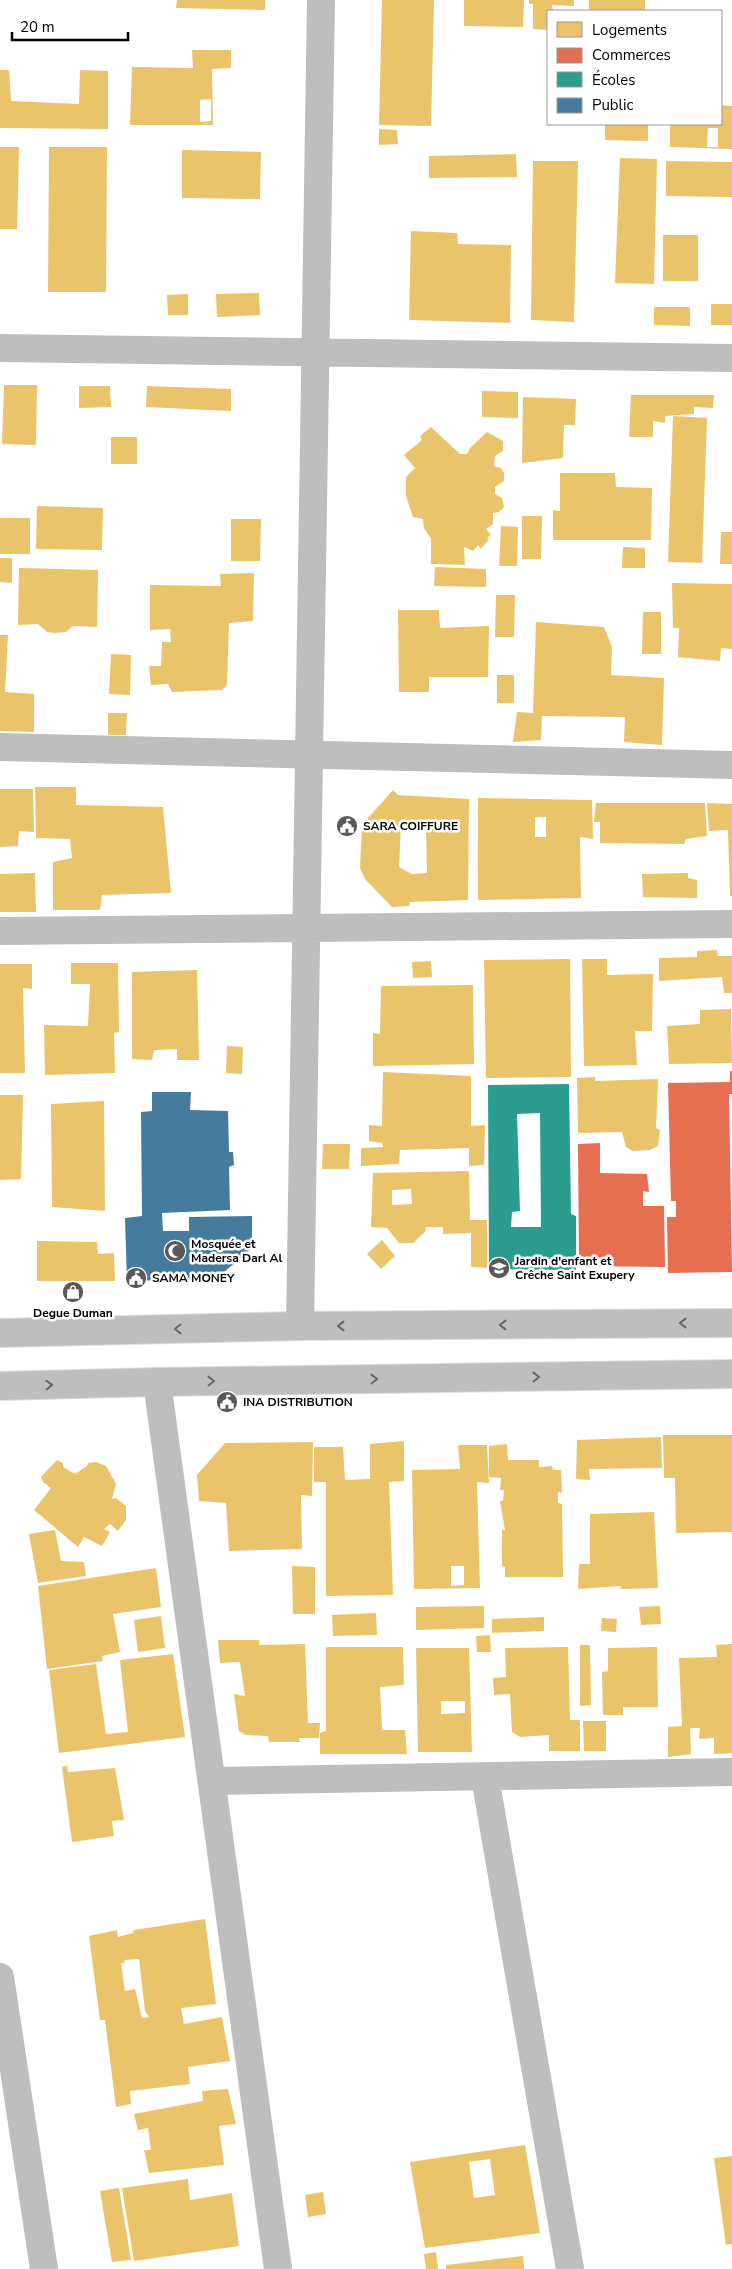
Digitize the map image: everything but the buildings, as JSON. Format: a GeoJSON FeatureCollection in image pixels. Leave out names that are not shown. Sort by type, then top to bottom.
{"type":"FeatureCollection","features":[{"type":"Feature","properties":{"kind":"street"},"geometry":{"type":"LineString","coordinates":[[300,1326],[321,0]]}},
{"type":"Feature","properties":{"kind":"street"},"geometry":{"type":"LineString","coordinates":[[0,348],[732,358]]}},
{"type":"Feature","properties":{"kind":"street"},"geometry":{"type":"LineString","coordinates":[[0,747],[732,765]]}},
{"type":"Feature","properties":{"kind":"street"},"geometry":{"type":"LineString","coordinates":[[0,930],[732,924]]}},
{"type":"Feature","properties":{"kind":"street"},"geometry":{"type":"LineString","coordinates":[[0,1333],[300,1326],[732,1323]]}},
{"type":"Feature","properties":{"kind":"street"},"geometry":{"type":"LineString","coordinates":[[0,1386],[732,1374]]}},
{"type":"Feature","properties":{"kind":"street"},"geometry":{"type":"LineString","coordinates":[[157,1382],[278,2269]]}},
{"type":"Feature","properties":{"kind":"street"},"geometry":{"type":"LineString","coordinates":[[212,1781],[732,1772]]}},
{"type":"Feature","properties":{"kind":"street"},"geometry":{"type":"LineString","coordinates":[[485,1777],[570,2269]]}},
{"type":"Feature","properties":{"kind":"street"},"geometry":{"type":"LineString","coordinates":[[0,1977],[44,2269]]}},
{"type":"Feature","properties":{"kind":"place","name":"SARA COIFFURE"},"geometry":{"type":"Point","coordinates":[347,826]}},
{"type":"Feature","properties":{"kind":"place","name":"Mosquée et Madersa Darl Al"},"geometry":{"type":"Point","coordinates":[175,1251]}},
{"type":"Feature","properties":{"kind":"place","name":"Jardin d'enfant et Crêche Saint Exupery"},"geometry":{"type":"Point","coordinates":[499,1268]}},
{"type":"Feature","properties":{"kind":"place","name":"SAMA MONEY"},"geometry":{"type":"Point","coordinates":[136,1278]}},
{"type":"Feature","properties":{"kind":"place","name":"Degue Duman"},"geometry":{"type":"Point","coordinates":[73,1292]}},
{"type":"Feature","properties":{"kind":"place","name":"INA DISTRIBUTION"},"geometry":{"type":"Point","coordinates":[227,1402]}}]}
